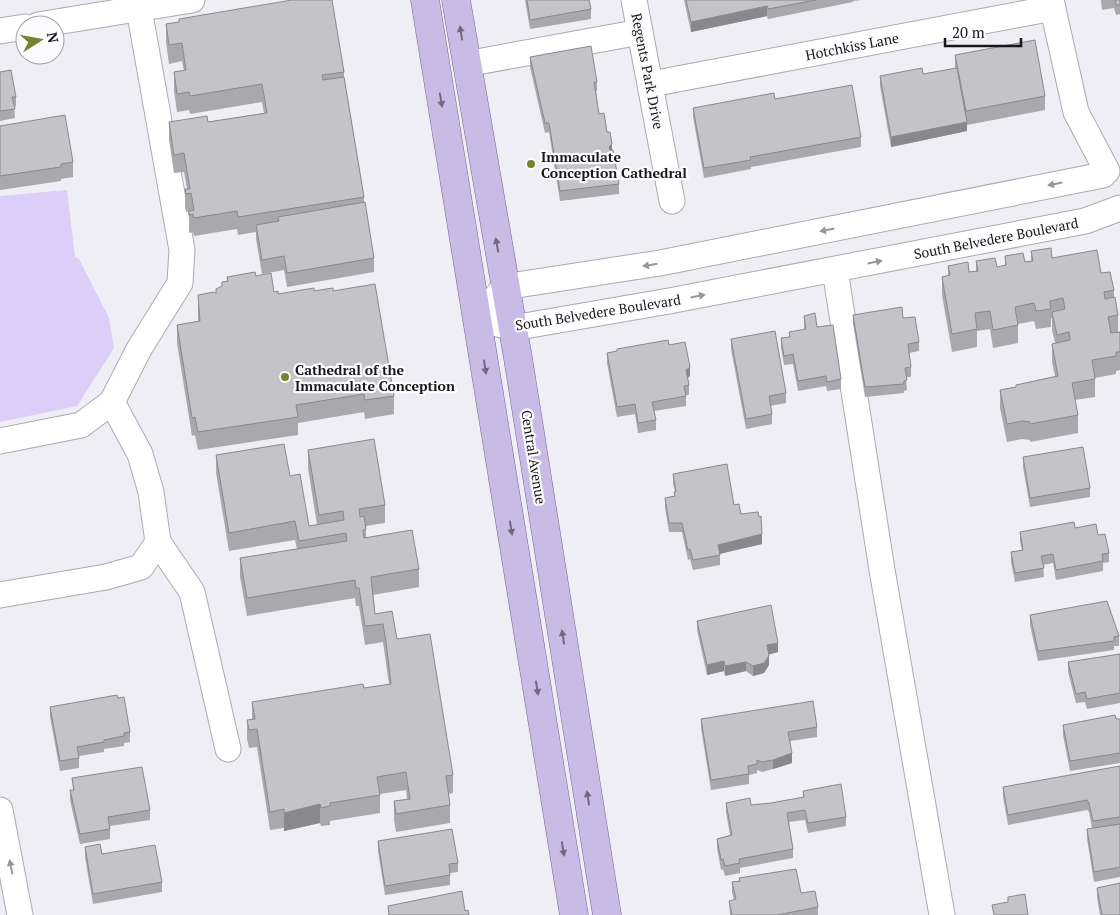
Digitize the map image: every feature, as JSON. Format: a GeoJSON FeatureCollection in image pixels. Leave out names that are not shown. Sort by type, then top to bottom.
{"type":"FeatureCollection","features":[{"type":"Feature","properties":{"kind":"main road"},"geometry":{"type":"LineString","coordinates":[[424,0],[478,319],[574,915]]}},
{"type":"Feature","properties":{"kind":"main road","name":"Central Avenue"},"geometry":{"type":"LineString","coordinates":[[456,0],[504,287],[513,328],[607,915]]}},
{"type":"Feature","properties":{"kind":"street"},"geometry":{"type":"LineString","coordinates":[[62,15],[139,8],[192,0]]}},
{"type":"Feature","properties":{"kind":"street","name":"Regents Park Drive"},"geometry":{"type":"LineString","coordinates":[[634,0],[672,201]]}},
{"type":"Feature","properties":{"kind":"street"},"geometry":{"type":"LineString","coordinates":[[478,319],[504,287],[660,263],[1110,170],[1076,112],[1052,4]]}},
{"type":"Feature","properties":{"kind":"street","name":"Hotchkiss Lane"},"geometry":{"type":"LineString","coordinates":[[651,84],[1052,4]]}},
{"type":"Feature","properties":{"kind":"street"},"geometry":{"type":"LineString","coordinates":[[0,441],[81,425],[112,402],[139,349],[180,283],[182,250],[139,8]]}},
{"type":"Feature","properties":{"kind":"street"},"geometry":{"type":"LineString","coordinates":[[0,31],[15,29]]}},
{"type":"Feature","properties":{"kind":"street"},"geometry":{"type":"LineString","coordinates":[[466,64],[640,32]]}},
{"type":"Feature","properties":{"kind":"street","name":"South Belvedere Boulevard"},"geometry":{"type":"LineString","coordinates":[[1110,170],[1100,180],[1100,194],[1107,204],[1120,208]]}},
{"type":"Feature","properties":{"kind":"street","name":"South Belvedere Boulevard"},"geometry":{"type":"LineString","coordinates":[[478,319],[513,328],[835,270],[1085,221],[1120,208]]}},
{"type":"Feature","properties":{"kind":"street"},"geometry":{"type":"LineString","coordinates":[[835,270],[881,560],[942,915]]}},
{"type":"Feature","properties":{"kind":"street"},"geometry":{"type":"LineString","coordinates":[[112,402],[140,454],[151,492],[158,542],[192,592],[228,749]]}},
{"type":"Feature","properties":{"kind":"street"},"geometry":{"type":"LineString","coordinates":[[0,595],[106,577],[141,567],[158,542]]}},
{"type":"Feature","properties":{"kind":"street"},"geometry":{"type":"LineString","coordinates":[[0,810],[13,912]]}},
{"type":"Feature","properties":{"kind":"shaded area"},"geometry":{"type":"Polygon","coordinates":[[[67,190],[75,257],[79,259],[109,318],[114,348],[77,406],[0,422],[0,196],[67,190]]]}},
{"type":"Feature","properties":{"kind":"building"},"geometry":{"type":"Polygon","coordinates":[[[292,0],[332,0],[344,72],[322,75],[323,80],[344,77],[364,197],[238,217],[237,211],[194,218],[193,214],[189,215],[189,211],[194,210],[191,193],[186,194],[185,189],[190,189],[184,153],[174,155],[169,122],[207,116],[208,122],[267,113],[262,84],[190,96],[189,92],[177,94],[174,72],[186,70],[182,43],[169,45],[166,24],[179,22],[179,19],[292,0]]]}},
{"type":"Feature","properties":{"kind":"building"},"geometry":{"type":"Polygon","coordinates":[[[527,0],[589,0],[591,9],[530,20],[527,0]]]}},
{"type":"Feature","properties":{"kind":"building"},"geometry":{"type":"Polygon","coordinates":[[[686,0],[816,0],[768,9],[767,6],[691,22],[686,0]]]}},
{"type":"Feature","properties":{"kind":"building"},"geometry":{"type":"Polygon","coordinates":[[[1115,0],[1120,0],[1120,5],[1116,5],[1115,0]]]}},
{"type":"Feature","properties":{"kind":"building"},"geometry":{"type":"Polygon","coordinates":[[[1035,40],[1045,96],[966,111],[955,55],[1035,40]]]}},
{"type":"Feature","properties":{"kind":"building"},"geometry":{"type":"Polygon","coordinates":[[[591,46],[597,82],[594,82],[599,114],[604,113],[607,132],[610,132],[612,144],[609,147],[610,150],[613,150],[619,184],[560,191],[549,123],[545,123],[530,57],[591,46]]]}},
{"type":"Feature","properties":{"kind":"building"},"geometry":{"type":"Polygon","coordinates":[[[922,68],[923,74],[957,68],[967,122],[891,137],[880,76],[922,68]]]}},
{"type":"Feature","properties":{"kind":"building"},"geometry":{"type":"Polygon","coordinates":[[[11,70],[16,97],[12,97],[15,109],[0,111],[0,72],[11,70]]]}},
{"type":"Feature","properties":{"kind":"building"},"geometry":{"type":"Polygon","coordinates":[[[852,85],[861,137],[750,157],[751,160],[704,168],[693,108],[774,93],[775,99],[852,85]]]}},
{"type":"Feature","properties":{"kind":"building"},"geometry":{"type":"Polygon","coordinates":[[[65,115],[73,162],[61,164],[61,167],[0,176],[0,126],[65,115]]]}},
{"type":"Feature","properties":{"kind":"building"},"geometry":{"type":"Polygon","coordinates":[[[365,202],[374,258],[287,273],[284,256],[262,260],[256,225],[279,221],[278,217],[365,202]]]}},
{"type":"Feature","properties":{"kind":"building"},"geometry":{"type":"Polygon","coordinates":[[[1051,248],[1052,258],[1097,250],[1101,273],[1110,272],[1114,290],[1104,292],[1105,299],[1115,297],[1118,315],[1108,317],[1111,333],[1120,332],[1120,352],[1116,352],[1116,356],[1092,360],[1095,379],[1072,383],[1078,415],[1030,424],[1030,422],[1022,421],[1007,424],[1000,390],[1058,376],[1052,344],[1070,340],[1069,332],[1057,335],[1052,312],[1065,309],[1063,298],[1050,301],[1051,309],[1036,311],[1034,303],[1015,307],[1018,325],[993,330],[990,311],[975,313],[977,329],[952,334],[942,277],[950,275],[948,266],[968,262],[969,272],[978,271],[976,261],[995,258],[997,267],[1006,265],[1005,256],[1023,253],[1025,262],[1033,261],[1031,251],[1051,248]]]}},
{"type":"Feature","properties":{"kind":"building","name":"Cathedral of the Immaculate Conception"},"geometry":{"type":"Polygon","coordinates":[[[255,272],[256,276],[271,273],[274,292],[278,291],[278,294],[314,288],[314,291],[333,288],[333,291],[375,284],[394,396],[365,400],[364,394],[296,405],[298,417],[198,432],[195,417],[192,418],[177,325],[200,321],[198,295],[214,292],[216,294],[216,289],[222,286],[222,282],[228,281],[227,277],[255,272]]]}},
{"type":"Feature","properties":{"kind":"building"},"geometry":{"type":"Polygon","coordinates":[[[902,307],[903,318],[915,317],[919,342],[908,344],[911,367],[905,368],[907,380],[904,381],[904,384],[865,387],[853,315],[902,307]]]}},
{"type":"Feature","properties":{"kind":"building"},"geometry":{"type":"Polygon","coordinates":[[[815,313],[817,327],[833,325],[841,379],[827,382],[826,376],[798,381],[793,354],[784,356],[781,338],[790,337],[789,332],[806,329],[804,316],[815,313]]]}},
{"type":"Feature","properties":{"kind":"building"},"geometry":{"type":"Polygon","coordinates":[[[775,331],[786,393],[769,396],[772,414],[746,419],[731,339],[775,331]]]}},
{"type":"Feature","properties":{"kind":"building"},"geometry":{"type":"Polygon","coordinates":[[[668,340],[669,345],[685,342],[690,367],[686,370],[689,385],[684,386],[686,396],[652,402],[656,420],[638,423],[635,404],[617,407],[607,353],[617,351],[617,349],[668,340]]]}},
{"type":"Feature","properties":{"kind":"building"},"geometry":{"type":"Polygon","coordinates":[[[374,439],[385,505],[359,509],[360,517],[364,516],[366,529],[363,530],[364,538],[412,530],[419,569],[371,577],[375,614],[392,611],[397,639],[430,634],[453,775],[446,776],[450,805],[396,814],[394,801],[410,799],[406,772],[377,777],[380,795],[330,803],[330,806],[321,808],[320,804],[284,813],[284,809],[270,812],[257,729],[249,730],[247,720],[255,719],[252,702],[363,684],[364,688],[391,684],[386,642],[383,624],[365,626],[359,588],[356,588],[355,580],[247,598],[240,558],[347,541],[346,533],[299,541],[295,521],[229,533],[216,455],[284,444],[290,476],[300,474],[309,526],[344,520],[343,511],[319,515],[308,450],[374,439]]]}},
{"type":"Feature","properties":{"kind":"building"},"geometry":{"type":"Polygon","coordinates":[[[1083,447],[1090,488],[1030,498],[1023,457],[1083,447]]]}},
{"type":"Feature","properties":{"kind":"building"},"geometry":{"type":"Polygon","coordinates":[[[727,464],[734,505],[739,504],[741,514],[758,512],[759,517],[761,516],[762,534],[718,545],[720,555],[693,560],[690,549],[688,550],[682,523],[669,523],[665,498],[675,496],[673,474],[727,464]]]}},
{"type":"Feature","properties":{"kind":"building"},"geometry":{"type":"Polygon","coordinates":[[[1074,522],[1075,528],[1096,524],[1098,535],[1105,534],[1109,553],[1102,554],[1103,561],[1056,570],[1053,554],[1041,556],[1044,568],[1015,573],[1011,552],[1023,550],[1020,532],[1074,522]]]}},
{"type":"Feature","properties":{"kind":"building"},"geometry":{"type":"Polygon","coordinates":[[[1107,601],[1119,636],[1114,637],[1114,641],[1038,651],[1030,615],[1107,601]]]}},
{"type":"Feature","properties":{"kind":"building"},"geometry":{"type":"Polygon","coordinates":[[[771,605],[778,643],[767,645],[769,656],[764,663],[753,666],[746,662],[725,666],[724,661],[707,665],[697,621],[771,605]]]}},
{"type":"Feature","properties":{"kind":"building"},"geometry":{"type":"Polygon","coordinates":[[[1120,654],[1120,693],[1087,699],[1085,692],[1076,694],[1068,662],[1120,654]]]}},
{"type":"Feature","properties":{"kind":"building"},"geometry":{"type":"Polygon","coordinates":[[[117,695],[118,698],[124,697],[130,732],[124,733],[124,736],[104,740],[104,742],[77,747],[79,758],[60,761],[50,707],[117,695]]]}},
{"type":"Feature","properties":{"kind":"building"},"geometry":{"type":"Polygon","coordinates":[[[813,701],[817,727],[788,732],[792,753],[773,760],[762,762],[757,760],[757,764],[748,766],[749,774],[711,780],[701,719],[813,701]]]}},
{"type":"Feature","properties":{"kind":"building"},"geometry":{"type":"Polygon","coordinates":[[[1115,715],[1116,719],[1120,719],[1120,753],[1070,761],[1063,725],[1115,715]]]}},
{"type":"Feature","properties":{"kind":"building"},"geometry":{"type":"Polygon","coordinates":[[[1120,766],[1120,817],[1093,821],[1087,800],[1008,815],[1003,787],[1120,766]]]}},
{"type":"Feature","properties":{"kind":"building"},"geometry":{"type":"Polygon","coordinates":[[[142,767],[150,810],[108,817],[110,829],[80,834],[70,790],[74,790],[72,778],[142,767]]]}},
{"type":"Feature","properties":{"kind":"building"},"geometry":{"type":"Polygon","coordinates":[[[841,784],[846,817],[808,823],[805,810],[787,813],[793,849],[739,859],[740,863],[725,866],[723,859],[721,860],[717,839],[732,835],[726,803],[750,798],[751,805],[771,803],[804,797],[803,791],[841,784]]]}},
{"type":"Feature","properties":{"kind":"building"},"geometry":{"type":"Polygon","coordinates":[[[1120,824],[1120,867],[1094,872],[1087,829],[1120,824]]]}},
{"type":"Feature","properties":{"kind":"building"},"geometry":{"type":"Polygon","coordinates":[[[452,829],[458,863],[449,864],[450,875],[385,886],[378,841],[452,829]]]}},
{"type":"Feature","properties":{"kind":"building"},"geometry":{"type":"Polygon","coordinates":[[[100,844],[102,854],[155,845],[162,882],[93,894],[85,847],[100,844]]]}},
{"type":"Feature","properties":{"kind":"building"},"geometry":{"type":"Polygon","coordinates":[[[796,869],[801,893],[815,891],[818,907],[777,915],[732,915],[729,901],[736,899],[732,882],[740,881],[739,878],[796,869]]]}},
{"type":"Feature","properties":{"kind":"building"},"geometry":{"type":"Polygon","coordinates":[[[1120,883],[1120,915],[1102,915],[1097,888],[1120,883]]]}},
{"type":"Feature","properties":{"kind":"building"},"geometry":{"type":"Polygon","coordinates":[[[462,891],[465,911],[468,910],[469,915],[389,915],[388,906],[462,891]]]}},
{"type":"Feature","properties":{"kind":"building"},"geometry":{"type":"Polygon","coordinates":[[[1025,894],[1028,915],[994,915],[992,905],[1008,902],[1008,897],[1025,894]]]}},
{"type":"Feature","properties":{"kind":"place","name":"Immaculate Conception Cathedral"},"geometry":{"type":"Point","coordinates":[531,164]}},
{"type":"Feature","properties":{"kind":"place","name":"Cathedral of the Immaculate Conception"},"geometry":{"type":"Point","coordinates":[285,377]}}]}
